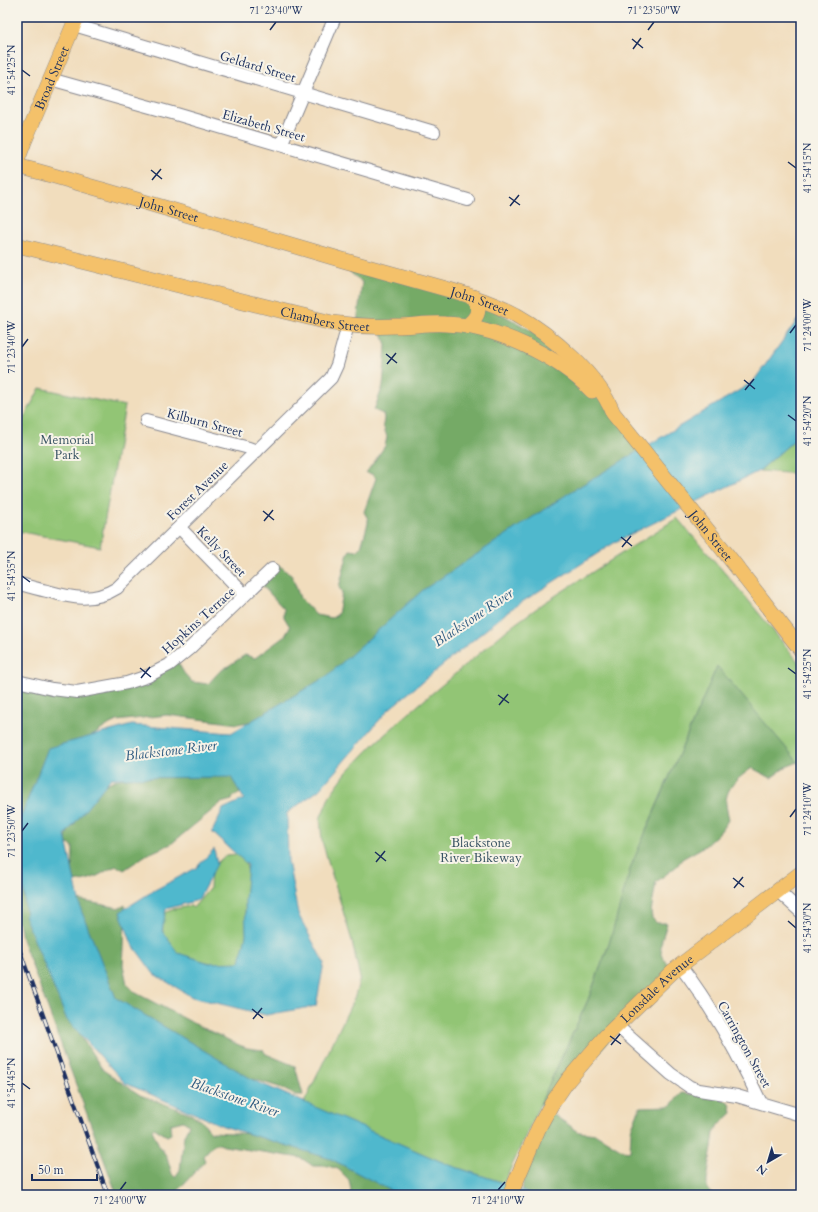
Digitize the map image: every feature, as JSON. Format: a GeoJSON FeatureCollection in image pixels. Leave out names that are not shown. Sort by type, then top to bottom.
{"type":"FeatureCollection","features":[{"type":"Feature","properties":{"kind":"main road","name":"Broad Street"},"geometry":{"type":"LineString","coordinates":[[17,161],[23,129],[50,79],[75,21]]}},
{"type":"Feature","properties":{"kind":"main road","name":"John Street"},"geometry":{"type":"LineString","coordinates":[[17,166],[50,174],[473,297],[495,305],[517,316],[555,342],[591,378],[610,404],[613,412],[801,650]]}},
{"type":"Feature","properties":{"kind":"main road","name":"Chambers Street"},"geometry":{"type":"LineString","coordinates":[[17,245],[312,318],[348,325],[396,326],[446,324],[467,326],[497,334],[538,352],[564,368],[586,386],[613,412]]}},
{"type":"Feature","properties":{"kind":"main road"},"geometry":{"type":"LineString","coordinates":[[467,326],[478,312],[478,306],[473,297]]}},
{"type":"Feature","properties":{"kind":"main road"},"geometry":{"type":"LineString","coordinates":[[538,352],[549,347],[555,342]]}},
{"type":"Feature","properties":{"kind":"main road","name":"Lonsdale Avenue"},"geometry":{"type":"LineString","coordinates":[[512,1189],[539,1127],[552,1103],[573,1074],[616,1025],[663,979],[801,872]]}},
{"type":"Feature","properties":{"kind":"street"},"geometry":{"type":"LineString","coordinates":[[282,145],[335,17]]}},
{"type":"Feature","properties":{"kind":"street","name":"Geldard Street"},"geometry":{"type":"LineString","coordinates":[[75,21],[303,94],[434,132]]}},
{"type":"Feature","properties":{"kind":"street","name":"Elizabeth Street"},"geometry":{"type":"LineString","coordinates":[[50,79],[468,200]]}},
{"type":"Feature","properties":{"kind":"street","name":"Forest Avenue"},"geometry":{"type":"LineString","coordinates":[[17,583],[74,598],[91,598],[106,594],[124,582],[331,378],[337,365],[348,325]]}},
{"type":"Feature","properties":{"kind":"street","name":"Kilburn Street"},"geometry":{"type":"LineString","coordinates":[[146,421],[256,451]]}},
{"type":"Feature","properties":{"kind":"street","name":"Kelly Street"},"geometry":{"type":"LineString","coordinates":[[179,527],[245,595]]}},
{"type":"Feature","properties":{"kind":"street","name":"Hopkins Terrace"},"geometry":{"type":"LineString","coordinates":[[17,681],[52,689],[77,692],[100,689],[136,681],[160,670],[177,659],[212,628],[272,569]]}},
{"type":"Feature","properties":{"kind":"street"},"geometry":{"type":"LineString","coordinates":[[778,891],[801,912]]}},
{"type":"Feature","properties":{"kind":"street","name":"Carrington Street"},"geometry":{"type":"LineString","coordinates":[[680,965],[711,1008],[741,1060],[761,1103],[801,1115]]}},
{"type":"Feature","properties":{"kind":"street"},"geometry":{"type":"LineString","coordinates":[[616,1025],[671,1074],[690,1086],[700,1090],[737,1096],[761,1103]]}},
{"type":"Feature","properties":{"kind":"green space"},"geometry":{"type":"Polygon","coordinates":[[[346,269],[469,296],[552,342],[644,449],[320,698],[253,721],[238,724],[167,715],[117,721],[110,724],[53,762],[33,786],[26,805],[22,833],[21,865],[26,899],[72,1023],[103,1070],[140,1095],[189,1113],[202,1121],[211,1132],[279,1135],[370,1175],[396,1195],[350,1195],[351,1190],[349,1180],[338,1169],[328,1166],[313,1166],[301,1158],[214,1144],[203,1156],[205,1161],[175,1195],[117,1195],[22,939],[20,926],[17,922],[17,682],[77,691],[132,681],[176,659],[184,673],[192,682],[208,684],[219,672],[245,655],[255,658],[285,636],[290,627],[284,617],[284,609],[260,583],[277,565],[292,576],[300,598],[316,615],[332,618],[338,614],[342,593],[339,587],[348,553],[350,550],[357,551],[361,547],[368,523],[368,519],[364,512],[376,478],[372,474],[366,473],[385,446],[387,437],[383,425],[383,414],[374,410],[383,386],[386,345],[380,327],[357,324],[362,282],[346,269]],[[183,1121],[171,1124],[171,1134],[167,1136],[154,1128],[152,1130],[167,1157],[172,1174],[175,1177],[180,1170],[184,1135],[189,1125],[183,1121]]]}},
{"type":"Feature","properties":{"kind":"green space","name":"Memorial Park"},"geometry":{"type":"Polygon","coordinates":[[[40,388],[125,406],[100,547],[17,531],[17,431],[40,388]]]}},
{"type":"Feature","properties":{"kind":"green space"},"geometry":{"type":"Polygon","coordinates":[[[801,434],[801,474],[759,471],[801,434]]]}},
{"type":"Feature","properties":{"kind":"green space","name":"Blackstone River Bikeway"},"geometry":{"type":"Polygon","coordinates":[[[677,518],[744,595],[801,665],[801,766],[717,667],[647,828],[609,944],[588,1000],[504,1183],[449,1165],[304,1103],[355,996],[360,978],[352,941],[322,841],[320,819],[330,795],[346,773],[374,744],[508,629],[544,603],[677,518]]]}},
{"type":"Feature","properties":{"kind":"green space"},"geometry":{"type":"Polygon","coordinates":[[[717,666],[798,762],[786,767],[771,778],[752,768],[734,782],[728,792],[726,803],[729,819],[720,832],[705,846],[682,859],[677,866],[656,882],[651,912],[652,918],[657,923],[667,923],[661,942],[661,952],[672,969],[548,1109],[540,1104],[588,1000],[609,944],[631,866],[717,666]]]}},
{"type":"Feature","properties":{"kind":"green space"},"geometry":{"type":"Polygon","coordinates":[[[159,770],[234,775],[254,786],[233,797],[232,800],[221,803],[171,844],[146,855],[124,870],[117,866],[100,875],[82,881],[72,882],[73,847],[66,844],[67,835],[75,824],[76,817],[91,791],[115,780],[159,770]]]}},
{"type":"Feature","properties":{"kind":"green space"},"geometry":{"type":"Polygon","coordinates":[[[239,854],[244,856],[248,873],[245,912],[254,937],[242,964],[230,967],[192,960],[176,952],[167,944],[163,934],[163,914],[174,909],[191,906],[193,908],[210,888],[211,868],[226,855],[239,854]]]}},
{"type":"Feature","properties":{"kind":"green space"},"geometry":{"type":"Polygon","coordinates":[[[72,899],[120,908],[125,905],[123,965],[127,984],[136,993],[239,1045],[247,1048],[263,1050],[266,1054],[295,1066],[303,1095],[295,1095],[279,1087],[230,1072],[116,1009],[72,899]]]}},
{"type":"Feature","properties":{"kind":"green space"},"geometry":{"type":"Polygon","coordinates":[[[682,1093],[721,1098],[730,1103],[732,1113],[719,1125],[714,1133],[707,1189],[714,1195],[531,1195],[522,1192],[527,1152],[551,1113],[579,1132],[596,1134],[622,1150],[630,1151],[631,1130],[640,1107],[670,1106],[682,1093]]]}},
{"type":"Feature","properties":{"kind":"water","name":"Blackstone River"},"geometry":{"type":"Polygon","coordinates":[[[801,315],[801,434],[759,471],[617,541],[511,609],[389,709],[319,790],[287,813],[288,861],[298,914],[324,963],[316,1006],[266,1015],[192,997],[154,974],[132,944],[120,912],[153,891],[196,868],[214,849],[217,864],[198,900],[166,909],[162,931],[178,953],[209,963],[240,962],[246,935],[245,900],[248,865],[212,832],[223,809],[244,799],[231,777],[111,778],[65,835],[81,910],[116,998],[255,1081],[449,1165],[504,1183],[531,1195],[399,1195],[331,1159],[223,1126],[125,1083],[67,1020],[26,920],[19,822],[48,748],[132,725],[231,733],[327,676],[423,590],[572,491],[753,382],[801,315]]]}},
{"type":"Feature","properties":{"kind":"railway"},"geometry":{"type":"LineString","coordinates":[[17,943],[108,1195]]}}]}
